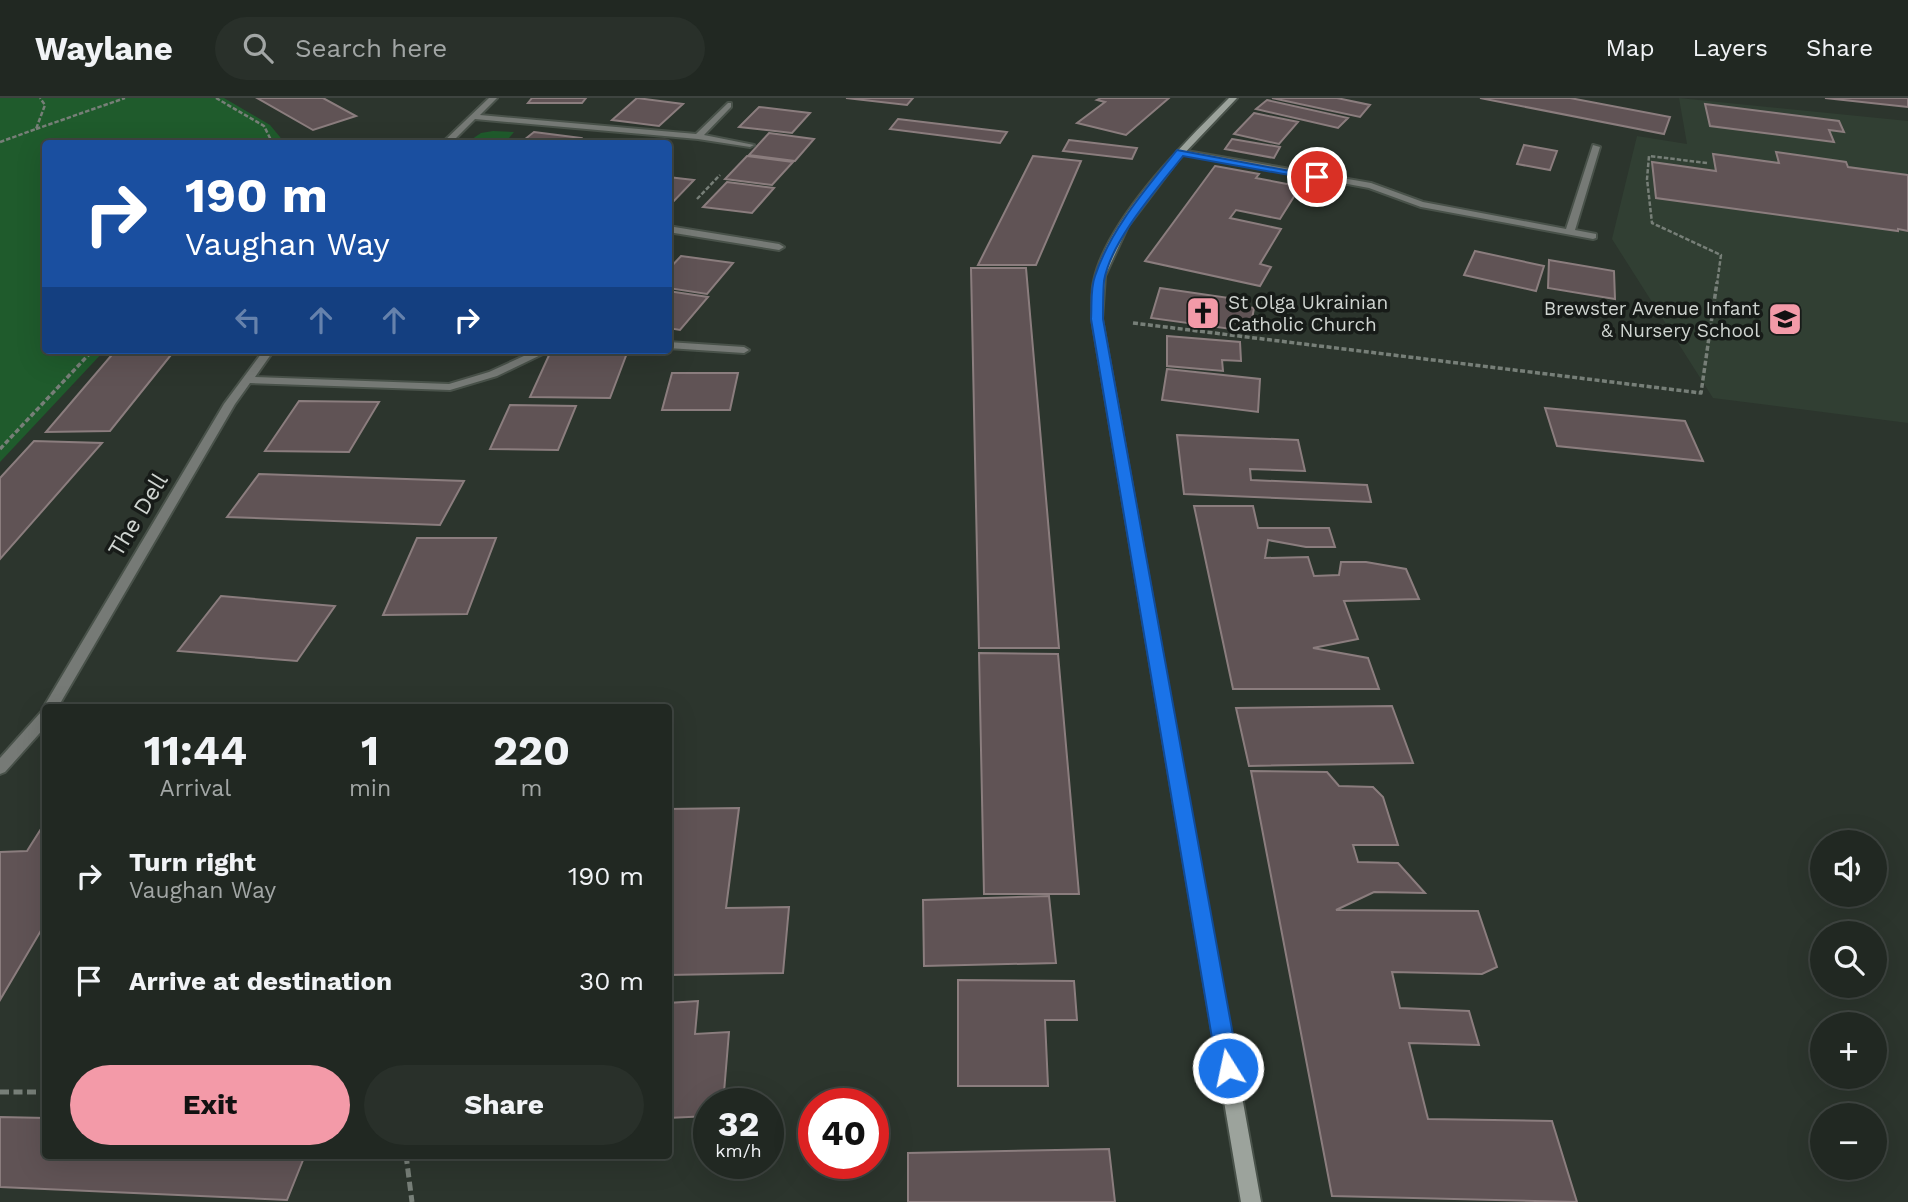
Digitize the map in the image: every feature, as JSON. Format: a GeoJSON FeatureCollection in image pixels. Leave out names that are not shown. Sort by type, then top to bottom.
{"type":"FeatureCollection","features":[{"type":"Feature","properties":{"kind":"street"},"geometry":{"type":"LineString","coordinates":[[449,140],[493,98]]}},
{"type":"Feature","properties":{"kind":"street"},"geometry":{"type":"LineString","coordinates":[[1233,98],[1181,152],[1136,209],[1113,246],[1099,279],[1097,319],[1251,1202]]}},
{"type":"Feature","properties":{"kind":"street"},"geometry":{"type":"LineString","coordinates":[[698,137],[728,105]]}},
{"type":"Feature","properties":{"kind":"street"},"geometry":{"type":"LineString","coordinates":[[474,117],[698,137],[750,145]]}},
{"type":"Feature","properties":{"kind":"street"},"geometry":{"type":"LineString","coordinates":[[1570,232],[1596,147]]}},
{"type":"Feature","properties":{"kind":"street"},"geometry":{"type":"LineString","coordinates":[[1181,152],[1371,186],[1421,204],[1592,236]]}},
{"type":"Feature","properties":{"kind":"street"},"geometry":{"type":"LineString","coordinates":[[672,230],[779,247]]}},
{"type":"Feature","properties":{"kind":"street"},"geometry":{"type":"LineString","coordinates":[[672,345],[744,350]]}},
{"type":"Feature","properties":{"kind":"street","name":"The Dell"},"geometry":{"type":"LineString","coordinates":[[53,704],[230,404],[266,354]]}},
{"type":"Feature","properties":{"kind":"street"},"geometry":{"type":"LineString","coordinates":[[248,380],[450,387],[493,374],[537,354]]}},
{"type":"Feature","properties":{"kind":"street","name":"The Dell"},"geometry":{"type":"LineString","coordinates":[[0,768],[42,720]]}},
{"type":"Feature","properties":{"kind":"path"},"geometry":{"type":"LineString","coordinates":[[36,129],[45,105],[40,98]]}},
{"type":"Feature","properties":{"kind":"path"},"geometry":{"type":"LineString","coordinates":[[0,142],[125,98]]}},
{"type":"Feature","properties":{"kind":"path"},"geometry":{"type":"LineString","coordinates":[[216,98],[264,126],[271,140]]}},
{"type":"Feature","properties":{"kind":"path"},"geometry":{"type":"LineString","coordinates":[[696,200],[750,145]]}},
{"type":"Feature","properties":{"kind":"path"},"geometry":{"type":"LineString","coordinates":[[1097,319],[1701,393],[1721,256],[1652,223],[1647,179],[1649,156],[1707,163]]}},
{"type":"Feature","properties":{"kind":"path"},"geometry":{"type":"LineString","coordinates":[[0,449],[89,354]]}},
{"type":"Feature","properties":{"kind":"path"},"geometry":{"type":"LineString","coordinates":[[0,442],[12,436]]}},
{"type":"Feature","properties":{"kind":"path"},"geometry":{"type":"LineString","coordinates":[[0,1092],[42,1092]]}},
{"type":"Feature","properties":{"kind":"path"},"geometry":{"type":"LineString","coordinates":[[407,1159],[412,1202]]}},
{"type":"Feature","properties":{"kind":"shaded area","name":"Brewster Avenue Infant & Nursery School"},"geometry":{"type":"Polygon","coordinates":[[[1679,98],[1908,121],[1908,423],[1713,398],[1612,239],[1637,136],[1687,144],[1679,98]]]}},
{"type":"Feature","properties":{"kind":"green space"},"geometry":{"type":"Polygon","coordinates":[[[0,98],[224,98],[270,125],[282,140],[42,140],[42,354],[101,354],[0,462],[0,98]]]}},
{"type":"Feature","properties":{"kind":"green space"},"geometry":{"type":"Polygon","coordinates":[[[514,132],[507,140],[470,140],[481,133],[514,132]]]}},
{"type":"Feature","properties":{"kind":"building"},"geometry":{"type":"Polygon","coordinates":[[[257,98],[323,98],[356,116],[313,130],[257,98]]]}},
{"type":"Feature","properties":{"kind":"building"},"geometry":{"type":"Polygon","coordinates":[[[532,98],[586,98],[582,103],[528,103],[532,98]]]}},
{"type":"Feature","properties":{"kind":"building"},"geometry":{"type":"Polygon","coordinates":[[[637,98],[683,104],[659,126],[612,120],[637,98]]]}},
{"type":"Feature","properties":{"kind":"building"},"geometry":{"type":"Polygon","coordinates":[[[846,98],[913,98],[907,105],[846,98]]]}},
{"type":"Feature","properties":{"kind":"building"},"geometry":{"type":"Polygon","coordinates":[[[1169,98],[1126,135],[1077,123],[1105,102],[1097,100],[1169,98]]]}},
{"type":"Feature","properties":{"kind":"building"},"geometry":{"type":"Polygon","coordinates":[[[1272,98],[1337,98],[1370,105],[1360,117],[1272,98]]]}},
{"type":"Feature","properties":{"kind":"building"},"geometry":{"type":"Polygon","coordinates":[[[1480,98],[1570,98],[1670,117],[1664,134],[1480,98]]]}},
{"type":"Feature","properties":{"kind":"building"},"geometry":{"type":"Polygon","coordinates":[[[1825,98],[1908,98],[1908,107],[1825,98]]]}},
{"type":"Feature","properties":{"kind":"building"},"geometry":{"type":"Polygon","coordinates":[[[1267,100],[1348,118],[1338,128],[1256,109],[1267,100]]]}},
{"type":"Feature","properties":{"kind":"building"},"geometry":{"type":"Polygon","coordinates":[[[1705,104],[1839,121],[1844,132],[1829,130],[1834,142],[1710,126],[1705,104]]]}},
{"type":"Feature","properties":{"kind":"building"},"geometry":{"type":"Polygon","coordinates":[[[759,107],[810,113],[792,133],[739,127],[759,107]]]}},
{"type":"Feature","properties":{"kind":"building"},"geometry":{"type":"Polygon","coordinates":[[[1254,113],[1298,122],[1279,144],[1234,134],[1254,113]]]}},
{"type":"Feature","properties":{"kind":"building"},"geometry":{"type":"Polygon","coordinates":[[[898,119],[1007,132],[1000,143],[890,129],[898,119]]]}},
{"type":"Feature","properties":{"kind":"building"},"geometry":{"type":"Polygon","coordinates":[[[534,132],[581,138],[579,140],[524,140],[534,132]]]}},
{"type":"Feature","properties":{"kind":"building"},"geometry":{"type":"Polygon","coordinates":[[[769,133],[814,139],[795,161],[749,155],[769,133]]]}},
{"type":"Feature","properties":{"kind":"building"},"geometry":{"type":"Polygon","coordinates":[[[1232,139],[1280,147],[1274,158],[1225,149],[1232,139]]]}},
{"type":"Feature","properties":{"kind":"building"},"geometry":{"type":"Polygon","coordinates":[[[1069,140],[1137,148],[1132,159],[1063,151],[1069,140]]]}},
{"type":"Feature","properties":{"kind":"building"},"geometry":{"type":"Polygon","coordinates":[[[1524,145],[1557,151],[1550,170],[1517,164],[1524,145]]]}},
{"type":"Feature","properties":{"kind":"building"},"geometry":{"type":"Polygon","coordinates":[[[1776,152],[1846,162],[1848,167],[1908,175],[1908,231],[1656,198],[1652,162],[1716,171],[1713,154],[1779,163],[1776,152]]]}},
{"type":"Feature","properties":{"kind":"building"},"geometry":{"type":"Polygon","coordinates":[[[747,156],[793,162],[772,185],[725,179],[747,156]]]}},
{"type":"Feature","properties":{"kind":"building"},"geometry":{"type":"Polygon","coordinates":[[[1033,156],[1081,161],[1036,265],[978,265],[1033,156]]]}},
{"type":"Feature","properties":{"kind":"building"},"geometry":{"type":"Polygon","coordinates":[[[1215,166],[1259,174],[1256,178],[1318,190],[1312,199],[1295,195],[1280,219],[1236,210],[1230,218],[1281,229],[1260,264],[1271,267],[1260,286],[1145,261],[1215,166]]]}},
{"type":"Feature","properties":{"kind":"building"},"geometry":{"type":"Polygon","coordinates":[[[672,177],[694,180],[672,203],[672,177]]]}},
{"type":"Feature","properties":{"kind":"building"},"geometry":{"type":"Polygon","coordinates":[[[727,182],[774,188],[752,213],[703,207],[727,182]]]}},
{"type":"Feature","properties":{"kind":"building"},"geometry":{"type":"Polygon","coordinates":[[[1475,251],[1544,266],[1536,291],[1464,275],[1475,251]]]}},
{"type":"Feature","properties":{"kind":"building"},"geometry":{"type":"Polygon","coordinates":[[[681,256],[733,263],[707,294],[672,289],[672,266],[681,256]]]}},
{"type":"Feature","properties":{"kind":"building"},"geometry":{"type":"Polygon","coordinates":[[[1549,260],[1614,271],[1615,299],[1548,288],[1549,260]]]}},
{"type":"Feature","properties":{"kind":"building"},"geometry":{"type":"Polygon","coordinates":[[[971,268],[1026,268],[1059,648],[979,648],[971,268]]]}},
{"type":"Feature","properties":{"kind":"building","name":"St Olga Ukrainian Catholic Church"},"geometry":{"type":"Polygon","coordinates":[[[1160,288],[1236,299],[1234,306],[1254,308],[1251,325],[1233,322],[1231,329],[1151,318],[1160,288]]]}},
{"type":"Feature","properties":{"kind":"building"},"geometry":{"type":"Polygon","coordinates":[[[672,292],[708,297],[680,330],[672,329],[672,292]]]}},
{"type":"Feature","properties":{"kind":"building"},"geometry":{"type":"Polygon","coordinates":[[[1167,336],[1240,342],[1241,361],[1222,360],[1223,371],[1167,366],[1167,336]]]}},
{"type":"Feature","properties":{"kind":"building"},"geometry":{"type":"Polygon","coordinates":[[[113,354],[172,354],[110,431],[46,432],[113,354]]]}},
{"type":"Feature","properties":{"kind":"building"},"geometry":{"type":"Polygon","coordinates":[[[550,354],[627,354],[610,398],[530,397],[550,354]]]}},
{"type":"Feature","properties":{"kind":"building"},"geometry":{"type":"Polygon","coordinates":[[[1167,369],[1260,379],[1258,412],[1162,400],[1167,369]]]}},
{"type":"Feature","properties":{"kind":"building"},"geometry":{"type":"Polygon","coordinates":[[[672,373],[738,373],[730,410],[662,410],[672,373]]]}},
{"type":"Feature","properties":{"kind":"building"},"geometry":{"type":"Polygon","coordinates":[[[299,401],[379,402],[349,452],[265,451],[299,401]]]}},
{"type":"Feature","properties":{"kind":"building"},"geometry":{"type":"Polygon","coordinates":[[[510,405],[576,406],[558,450],[490,449],[510,405]]]}},
{"type":"Feature","properties":{"kind":"building"},"geometry":{"type":"Polygon","coordinates":[[[1545,408],[1685,421],[1703,461],[1557,446],[1545,408]]]}},
{"type":"Feature","properties":{"kind":"building"},"geometry":{"type":"Polygon","coordinates":[[[1177,435],[1298,440],[1305,471],[1250,469],[1251,480],[1367,485],[1371,502],[1184,494],[1177,435]]]}},
{"type":"Feature","properties":{"kind":"building"},"geometry":{"type":"Polygon","coordinates":[[[34,441],[102,443],[0,559],[0,478],[34,441]]]}},
{"type":"Feature","properties":{"kind":"building"},"geometry":{"type":"Polygon","coordinates":[[[259,474],[464,481],[440,525],[227,517],[259,474]]]}},
{"type":"Feature","properties":{"kind":"building"},"geometry":{"type":"Polygon","coordinates":[[[1194,506],[1253,506],[1258,528],[1329,528],[1335,547],[1306,547],[1268,540],[1265,558],[1308,557],[1314,576],[1339,575],[1341,562],[1366,562],[1406,569],[1419,599],[1344,601],[1358,639],[1313,648],[1368,658],[1379,689],[1233,689],[1194,506]]]}},
{"type":"Feature","properties":{"kind":"building"},"geometry":{"type":"Polygon","coordinates":[[[417,538],[496,538],[467,614],[383,615],[417,538]]]}},
{"type":"Feature","properties":{"kind":"building"},"geometry":{"type":"Polygon","coordinates":[[[221,596],[335,606],[297,661],[178,651],[221,596]]]}},
{"type":"Feature","properties":{"kind":"building"},"geometry":{"type":"Polygon","coordinates":[[[979,653],[1058,654],[1079,894],[984,894],[979,653]]]}},
{"type":"Feature","properties":{"kind":"building"},"geometry":{"type":"Polygon","coordinates":[[[1392,706],[1413,763],[1249,766],[1236,708],[1392,706]]]}},
{"type":"Feature","properties":{"kind":"building"},"geometry":{"type":"Polygon","coordinates":[[[1251,771],[1327,772],[1339,786],[1373,787],[1383,797],[1398,845],[1353,845],[1358,862],[1398,863],[1425,893],[1374,892],[1336,910],[1478,911],[1497,967],[1482,974],[1392,972],[1400,1008],[1469,1011],[1479,1045],[1409,1043],[1428,1119],[1552,1121],[1577,1202],[1332,1196],[1251,771]]]}},
{"type":"Feature","properties":{"kind":"building"},"geometry":{"type":"Polygon","coordinates":[[[739,808],[726,908],[789,907],[783,973],[672,975],[672,809],[739,808]]]}},
{"type":"Feature","properties":{"kind":"building"},"geometry":{"type":"Polygon","coordinates":[[[42,827],[42,929],[0,1000],[0,852],[27,851],[42,827]]]}},
{"type":"Feature","properties":{"kind":"building"},"geometry":{"type":"Polygon","coordinates":[[[1049,896],[1056,963],[924,966],[923,900],[1049,896]]]}},
{"type":"Feature","properties":{"kind":"building"},"geometry":{"type":"Polygon","coordinates":[[[958,980],[1074,981],[1077,1020],[1045,1020],[1048,1086],[958,1086],[958,980]]]}},
{"type":"Feature","properties":{"kind":"building"},"geometry":{"type":"Polygon","coordinates":[[[698,1001],[695,1034],[729,1032],[724,1088],[693,1088],[693,1117],[672,1118],[672,1003],[698,1001]]]}},
{"type":"Feature","properties":{"kind":"building"},"geometry":{"type":"Polygon","coordinates":[[[0,1117],[42,1118],[42,1159],[303,1159],[287,1200],[0,1187],[0,1117]]]}},
{"type":"Feature","properties":{"kind":"building"},"geometry":{"type":"Polygon","coordinates":[[[1109,1149],[1115,1202],[908,1202],[908,1153],[1109,1149]]]}},
{"type":"Feature","properties":{"kind":"place","name":"St Olga Ukrainian Catholic Church"},"geometry":{"type":"Point","coordinates":[1203,313]}},
{"type":"Feature","properties":{"kind":"place","name":"Brewster Avenue Infant & Nursery School"},"geometry":{"type":"Point","coordinates":[1785,319]}},
{"type":"Feature","properties":{"kind":"route"},"geometry":{"type":"LineString","coordinates":[[1228,1068],[1097,319],[1099,279],[1113,246],[1136,209],[1181,152],[1317,177]]}}]}
